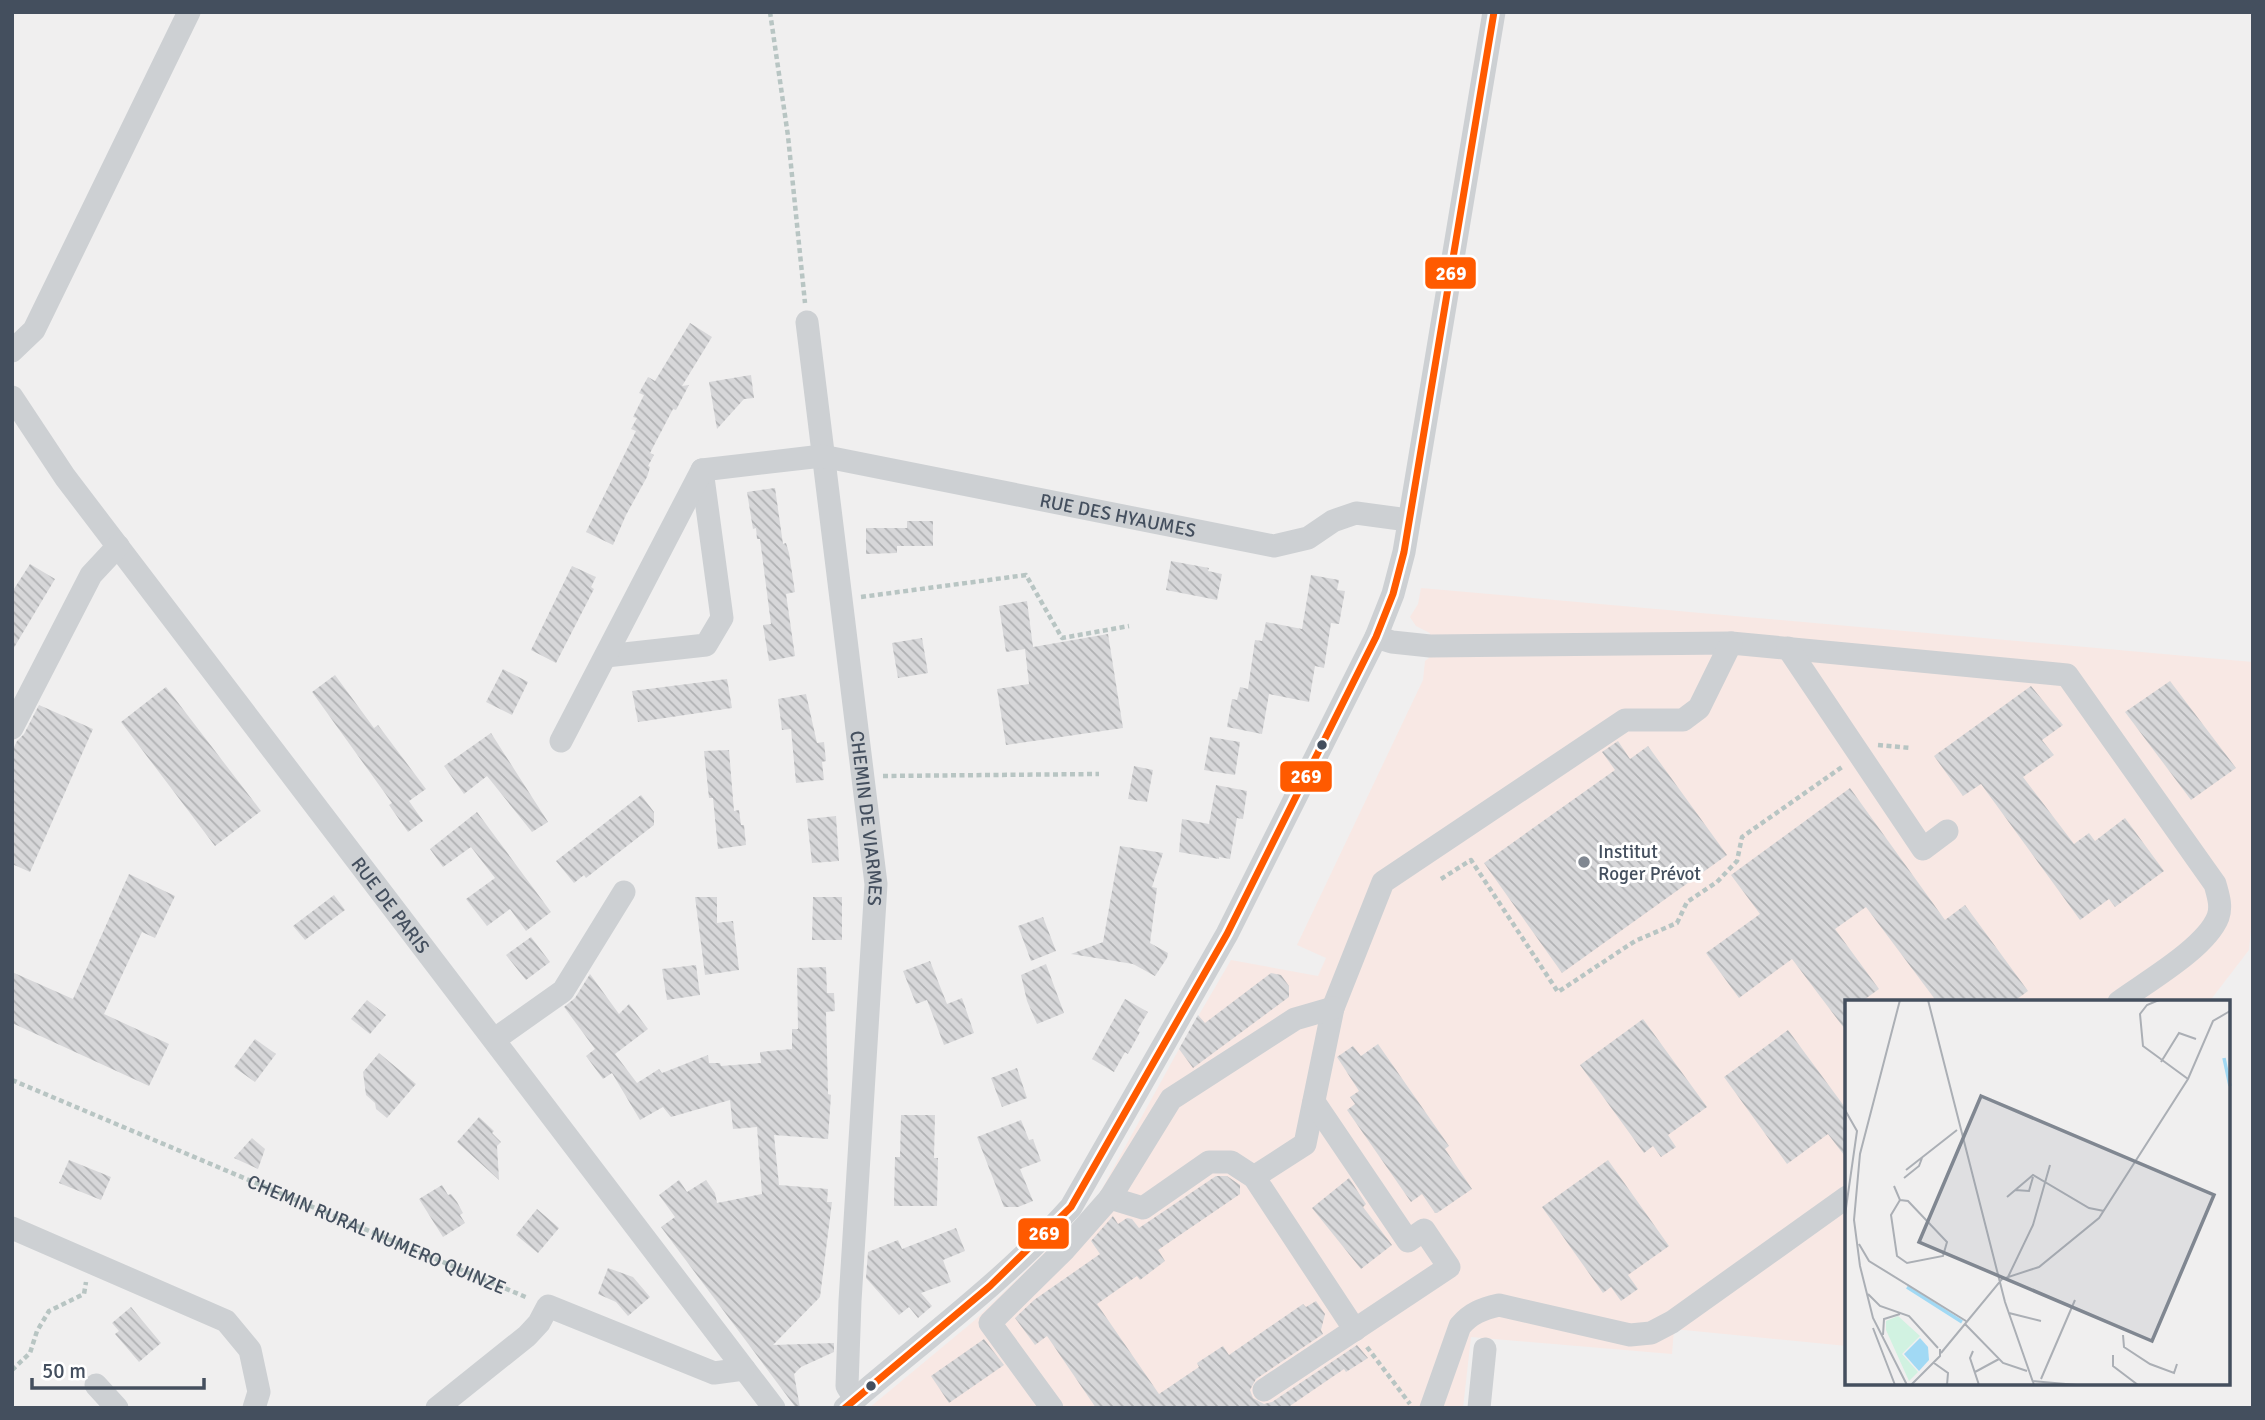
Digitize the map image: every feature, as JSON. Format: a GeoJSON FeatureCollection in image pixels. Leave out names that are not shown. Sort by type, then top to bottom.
{"type":"FeatureCollection","features":[{"type":"Feature","properties":{"kind":"street"},"geometry":{"type":"LineString","coordinates":[[12,351],[34,330],[189,12]]}},
{"type":"Feature","properties":{"kind":"street"},"geometry":{"type":"LineString","coordinates":[[850,1403],[975,1299],[1051,1230],[1071,1207],[1227,934],[1376,637],[1393,594],[1404,552],[1494,12]]}},
{"type":"Feature","properties":{"kind":"street","name":"CHEMIN DE VIARMES"},"geometry":{"type":"LineString","coordinates":[[807,322],[876,884],[850,1301],[847,1386],[850,1403]]}},
{"type":"Feature","properties":{"kind":"street","name":"RUE DE PARIS"},"geometry":{"type":"LineString","coordinates":[[12,397],[65,477],[774,1408]]}},
{"type":"Feature","properties":{"kind":"street","name":"RUE DES HYAUMES"},"geometry":{"type":"LineString","coordinates":[[702,470],[822,456],[1274,546],[1308,538],[1333,522],[1356,513],[1408,520]]}},
{"type":"Feature","properties":{"kind":"street"},"geometry":{"type":"LineString","coordinates":[[606,656],[706,645],[722,618],[702,470]]}},
{"type":"Feature","properties":{"kind":"street"},"geometry":{"type":"LineString","coordinates":[[561,741],[702,470]]}},
{"type":"Feature","properties":{"kind":"street"},"geometry":{"type":"LineString","coordinates":[[12,727],[91,575],[118,546]]}},
{"type":"Feature","properties":{"kind":"street"},"geometry":{"type":"LineString","coordinates":[[1376,637],[1392,642],[1430,646],[1731,643],[2067,675],[2215,884],[2220,901],[2219,915],[2196,946],[2122,1000]]}},
{"type":"Feature","properties":{"kind":"street"},"geometry":{"type":"LineString","coordinates":[[1254,1177],[1305,1144],[1333,1008],[1383,883],[1625,720],[1683,720],[1693,715],[1731,643]]}},
{"type":"Feature","properties":{"kind":"street"},"geometry":{"type":"LineString","coordinates":[[1788,648],[1923,849],[1947,831]]}},
{"type":"Feature","properties":{"kind":"street"},"geometry":{"type":"LineString","coordinates":[[495,1039],[563,991],[624,892]]}},
{"type":"Feature","properties":{"kind":"street"},"geometry":{"type":"LineString","coordinates":[[1052,1408],[990,1323],[1065,1249],[1110,1198],[1171,1099],[1295,1020],[1333,1008]]}},
{"type":"Feature","properties":{"kind":"street"},"geometry":{"type":"LineString","coordinates":[[1264,1390],[1449,1267],[1424,1230],[1408,1241],[1314,1102]]}},
{"type":"Feature","properties":{"kind":"street"},"geometry":{"type":"LineString","coordinates":[[1110,1198],[1143,1208],[1209,1162],[1231,1162],[1254,1177],[1355,1330]]}},
{"type":"Feature","properties":{"kind":"street"},"geometry":{"type":"LineString","coordinates":[[1431,1408],[1460,1326],[1468,1316],[1482,1308],[1499,1305],[1630,1335],[1651,1333],[1672,1322],[1845,1198]]}},
{"type":"Feature","properties":{"kind":"street"},"geometry":{"type":"LineString","coordinates":[[12,1228],[226,1321],[250,1350],[259,1392],[254,1408]]}},
{"type":"Feature","properties":{"kind":"street"},"geometry":{"type":"LineString","coordinates":[[437,1408],[527,1336],[539,1323],[548,1306],[714,1373],[744,1369]]}},
{"type":"Feature","properties":{"kind":"street"},"geometry":{"type":"LineString","coordinates":[[1479,1408],[1485,1349]]}},
{"type":"Feature","properties":{"kind":"street"},"geometry":{"type":"LineString","coordinates":[[96,1385],[117,1408]]}},
{"type":"Feature","properties":{"kind":"path"},"geometry":{"type":"LineString","coordinates":[[770,12],[788,136],[807,322]]}},
{"type":"Feature","properties":{"kind":"path"},"geometry":{"type":"LineString","coordinates":[[841,600],[1026,575],[1062,638],[1129,626]]}},
{"type":"Feature","properties":{"kind":"path"},"geometry":{"type":"LineString","coordinates":[[1441,879],[1471,860],[1558,992],[1636,941],[1677,923],[1687,902],[1717,883],[1737,861],[1742,837],[1874,744],[1910,748]]}},
{"type":"Feature","properties":{"kind":"path"},"geometry":{"type":"LineString","coordinates":[[864,776],[1099,775]]}},
{"type":"Feature","properties":{"kind":"path","name":"CHEMIN RURAL NUMERO QUINZE"},"geometry":{"type":"LineString","coordinates":[[12,1080],[548,1306]]}},
{"type":"Feature","properties":{"kind":"path"},"geometry":{"type":"LineString","coordinates":[[12,1370],[30,1353],[37,1331],[50,1311],[84,1294],[89,1261]]}},
{"type":"Feature","properties":{"kind":"path"},"geometry":{"type":"LineString","coordinates":[[1355,1330],[1386,1376],[1412,1408]]}},
{"type":"Feature","properties":{"kind":"shaded area"},"geometry":{"type":"Polygon","coordinates":[[[1421,588],[2253,662],[2253,905],[2249,950],[2211,1000],[1845,1000],[1845,1346],[1674,1329],[1672,1354],[1471,1337],[1463,1408],[869,1408],[975,1320],[1093,1205],[1231,960],[1318,976],[1326,958],[1297,945],[1423,680],[1425,661],[1429,658],[1430,633],[1416,626],[1410,617],[1418,604],[1421,588]]]}},
{"type":"Feature","properties":{"kind":"building"},"geometry":{"type":"Polygon","coordinates":[[[690,323],[712,337],[682,386],[689,385],[650,453],[654,455],[648,466],[647,477],[613,545],[586,532],[636,431],[631,429],[637,418],[633,417],[644,395],[639,393],[648,377],[655,381],[690,323]]]}},
{"type":"Feature","properties":{"kind":"building"},"geometry":{"type":"Polygon","coordinates":[[[751,375],[754,398],[744,399],[717,429],[709,382],[751,375]]]}},
{"type":"Feature","properties":{"kind":"building"},"geometry":{"type":"Polygon","coordinates":[[[775,488],[783,544],[786,543],[789,553],[795,592],[786,594],[795,656],[769,661],[763,625],[771,624],[760,539],[757,539],[756,528],[753,529],[747,492],[775,488]]]}},
{"type":"Feature","properties":{"kind":"building"},"geometry":{"type":"Polygon","coordinates":[[[907,521],[933,521],[933,546],[897,546],[897,553],[866,554],[866,528],[907,528],[907,521]]]}},
{"type":"Feature","properties":{"kind":"building"},"geometry":{"type":"Polygon","coordinates":[[[1171,561],[1209,568],[1208,571],[1222,574],[1217,600],[1166,590],[1171,561]]]}},
{"type":"Feature","properties":{"kind":"building"},"geometry":{"type":"Polygon","coordinates":[[[30,564],[55,579],[12,651],[12,592],[30,564]]]}},
{"type":"Feature","properties":{"kind":"building"},"geometry":{"type":"Polygon","coordinates":[[[572,566],[596,577],[591,587],[594,589],[556,663],[531,650],[572,566]]]}},
{"type":"Feature","properties":{"kind":"building"},"geometry":{"type":"Polygon","coordinates":[[[1311,575],[1339,580],[1337,590],[1345,591],[1339,624],[1331,623],[1324,668],[1315,666],[1309,702],[1269,694],[1262,734],[1227,727],[1232,699],[1237,700],[1240,687],[1248,689],[1255,640],[1262,641],[1266,622],[1302,629],[1311,575]]]}},
{"type":"Feature","properties":{"kind":"building"},"geometry":{"type":"Polygon","coordinates":[[[1027,601],[1033,647],[1108,634],[1123,728],[1006,745],[997,689],[1029,684],[1025,649],[1006,652],[999,606],[1027,601]]]}},
{"type":"Feature","properties":{"kind":"building"},"geometry":{"type":"Polygon","coordinates":[[[922,638],[928,673],[898,678],[892,643],[922,638]]]}},
{"type":"Feature","properties":{"kind":"building"},"geometry":{"type":"Polygon","coordinates":[[[503,669],[528,682],[512,715],[486,702],[503,669]]]}},
{"type":"Feature","properties":{"kind":"building"},"geometry":{"type":"Polygon","coordinates":[[[335,675],[374,728],[378,725],[426,789],[409,801],[423,821],[408,832],[389,805],[392,803],[312,692],[335,675]]]}},
{"type":"Feature","properties":{"kind":"building"},"geometry":{"type":"Polygon","coordinates":[[[727,679],[732,708],[638,722],[632,691],[727,679]]]}},
{"type":"Feature","properties":{"kind":"building"},"geometry":{"type":"Polygon","coordinates":[[[2170,681],[2236,768],[2191,800],[2125,712],[2170,681]]]}},
{"type":"Feature","properties":{"kind":"building"},"geometry":{"type":"Polygon","coordinates":[[[2031,686],[2063,725],[2042,740],[2054,755],[2023,777],[2074,844],[2089,833],[2095,841],[2125,818],[2164,871],[2115,907],[2109,899],[2080,920],[1981,784],[1963,796],[1934,756],[2031,686]]]}},
{"type":"Feature","properties":{"kind":"building"},"geometry":{"type":"Polygon","coordinates":[[[166,687],[261,811],[215,846],[121,722],[166,687]]]}},
{"type":"Feature","properties":{"kind":"building"},"geometry":{"type":"Polygon","coordinates":[[[806,694],[817,743],[824,742],[824,780],[796,783],[791,729],[782,730],[778,699],[806,694]]]}},
{"type":"Feature","properties":{"kind":"building"},"geometry":{"type":"Polygon","coordinates":[[[39,705],[93,729],[30,872],[12,864],[12,751],[39,705]]]}},
{"type":"Feature","properties":{"kind":"building"},"geometry":{"type":"Polygon","coordinates":[[[491,733],[548,822],[532,832],[487,776],[464,794],[444,766],[491,733]]]}},
{"type":"Feature","properties":{"kind":"building"},"geometry":{"type":"Polygon","coordinates":[[[1210,737],[1240,742],[1235,775],[1204,770],[1210,737]]]}},
{"type":"Feature","properties":{"kind":"building"},"geometry":{"type":"Polygon","coordinates":[[[1618,741],[1630,759],[1648,746],[1727,855],[1562,973],[1484,863],[1615,770],[1602,752],[1618,741]]]}},
{"type":"Feature","properties":{"kind":"building"},"geometry":{"type":"Polygon","coordinates":[[[729,750],[734,811],[739,810],[746,845],[718,849],[713,798],[709,798],[704,751],[729,750]]]}},
{"type":"Feature","properties":{"kind":"building"},"geometry":{"type":"Polygon","coordinates":[[[1134,766],[1153,770],[1147,802],[1128,799],[1134,766]]]}},
{"type":"Feature","properties":{"kind":"building"},"geometry":{"type":"Polygon","coordinates":[[[1216,785],[1247,791],[1243,819],[1237,818],[1230,859],[1179,852],[1182,819],[1209,824],[1216,785]]]}},
{"type":"Feature","properties":{"kind":"building"},"geometry":{"type":"Polygon","coordinates":[[[1850,788],[1945,920],[1965,905],[2028,991],[2016,1000],[1936,1000],[1866,907],[1835,929],[1879,989],[1864,1000],[1845,1000],[1845,1029],[1792,959],[1739,998],[1706,953],[1760,914],[1731,875],[1850,788]]]}},
{"type":"Feature","properties":{"kind":"building"},"geometry":{"type":"Polygon","coordinates":[[[641,795],[654,812],[654,825],[586,878],[584,875],[574,883],[556,861],[641,795]]]}},
{"type":"Feature","properties":{"kind":"building"},"geometry":{"type":"Polygon","coordinates":[[[477,812],[551,912],[526,931],[510,909],[487,926],[466,899],[495,878],[471,847],[443,867],[430,849],[477,812]]]}},
{"type":"Feature","properties":{"kind":"building"},"geometry":{"type":"Polygon","coordinates":[[[836,816],[839,861],[812,863],[807,819],[836,816]]]}},
{"type":"Feature","properties":{"kind":"building"},"geometry":{"type":"Polygon","coordinates":[[[1120,846],[1163,853],[1152,887],[1157,888],[1150,943],[1168,953],[1155,976],[1133,964],[1071,954],[1103,942],[1120,846]]]}},
{"type":"Feature","properties":{"kind":"building"},"geometry":{"type":"Polygon","coordinates":[[[129,874],[175,896],[155,938],[142,932],[104,1014],[169,1044],[149,1086],[12,1023],[12,972],[73,999],[129,874]]]}},
{"type":"Feature","properties":{"kind":"building"},"geometry":{"type":"Polygon","coordinates":[[[334,895],[345,910],[305,940],[293,926],[334,895]]]}},
{"type":"Feature","properties":{"kind":"building"},"geometry":{"type":"Polygon","coordinates":[[[695,897],[717,897],[717,923],[733,921],[739,970],[705,975],[695,897]]]}},
{"type":"Feature","properties":{"kind":"building"},"geometry":{"type":"Polygon","coordinates":[[[813,897],[842,897],[842,940],[812,940],[813,897]]]}},
{"type":"Feature","properties":{"kind":"building"},"geometry":{"type":"Polygon","coordinates":[[[1043,917],[1056,951],[1031,961],[1018,926],[1043,917]]]}},
{"type":"Feature","properties":{"kind":"building"},"geometry":{"type":"Polygon","coordinates":[[[531,937],[550,962],[526,980],[506,955],[531,937]]]}},
{"type":"Feature","properties":{"kind":"building"},"geometry":{"type":"Polygon","coordinates":[[[930,961],[947,1004],[962,998],[974,1033],[944,1045],[927,1000],[916,1004],[903,971],[930,961]]]}},
{"type":"Feature","properties":{"kind":"building"},"geometry":{"type":"Polygon","coordinates":[[[1046,964],[1064,1013],[1037,1024],[1027,1001],[1021,975],[1046,964]]]}},
{"type":"Feature","properties":{"kind":"building"},"geometry":{"type":"Polygon","coordinates":[[[696,965],[700,995],[667,1000],[662,969],[696,965]]]}},
{"type":"Feature","properties":{"kind":"building"},"geometry":{"type":"Polygon","coordinates":[[[826,967],[827,993],[834,993],[835,1011],[826,1012],[828,1094],[831,1095],[828,1139],[774,1135],[779,1185],[828,1189],[827,1202],[832,1202],[820,1297],[773,1345],[834,1343],[834,1352],[801,1367],[794,1374],[800,1408],[796,1408],[661,1227],[675,1217],[659,1195],[679,1180],[687,1192],[706,1180],[715,1193],[717,1203],[762,1194],[757,1127],[733,1129],[730,1100],[671,1117],[663,1107],[640,1120],[612,1073],[603,1079],[586,1056],[595,1049],[564,1007],[575,998],[590,974],[619,1014],[629,1004],[648,1029],[615,1054],[637,1083],[659,1069],[662,1073],[708,1055],[709,1063],[720,1063],[721,1066],[761,1063],[760,1052],[792,1049],[792,1029],[798,1029],[797,968],[826,967]]]}},
{"type":"Feature","properties":{"kind":"building"},"geometry":{"type":"Polygon","coordinates":[[[1271,973],[1281,975],[1289,986],[1289,997],[1193,1068],[1179,1049],[1198,1015],[1205,1023],[1271,973]]]}},
{"type":"Feature","properties":{"kind":"building"},"geometry":{"type":"Polygon","coordinates":[[[1125,999],[1148,1012],[1128,1054],[1125,1052],[1114,1072],[1092,1059],[1125,999]]]}},
{"type":"Feature","properties":{"kind":"building"},"geometry":{"type":"Polygon","coordinates":[[[367,1000],[386,1015],[370,1034],[351,1019],[367,1000]]]}},
{"type":"Feature","properties":{"kind":"building"},"geometry":{"type":"Polygon","coordinates":[[[1643,1019],[1707,1107],[1668,1135],[1676,1147],[1661,1157],[1653,1146],[1644,1153],[1580,1065],[1643,1019]]]}},
{"type":"Feature","properties":{"kind":"building"},"geometry":{"type":"Polygon","coordinates":[[[1788,1030],[1845,1107],[1845,1156],[1828,1134],[1787,1164],[1724,1077],[1788,1030]]]}},
{"type":"Feature","properties":{"kind":"building"},"geometry":{"type":"Polygon","coordinates":[[[255,1039],[276,1054],[255,1082],[234,1067],[255,1039]]]}},
{"type":"Feature","properties":{"kind":"building"},"geometry":{"type":"Polygon","coordinates":[[[1378,1044],[1449,1146],[1445,1149],[1472,1189],[1437,1213],[1422,1194],[1411,1202],[1347,1110],[1355,1104],[1350,1097],[1359,1091],[1337,1057],[1353,1046],[1361,1056],[1378,1044]]]}},
{"type":"Feature","properties":{"kind":"building"},"geometry":{"type":"Polygon","coordinates":[[[379,1053],[416,1084],[387,1118],[366,1095],[363,1072],[379,1053]]]}},
{"type":"Feature","properties":{"kind":"building"},"geometry":{"type":"Polygon","coordinates":[[[1017,1068],[1027,1098],[1002,1107],[991,1078],[1017,1068]]]}},
{"type":"Feature","properties":{"kind":"building"},"geometry":{"type":"Polygon","coordinates":[[[901,1115],[935,1115],[937,1206],[894,1206],[895,1157],[900,1157],[901,1115]]]}},
{"type":"Feature","properties":{"kind":"building"},"geometry":{"type":"Polygon","coordinates":[[[479,1117],[501,1142],[497,1146],[499,1180],[457,1142],[479,1117]]]}},
{"type":"Feature","properties":{"kind":"building"},"geometry":{"type":"Polygon","coordinates":[[[1021,1120],[1029,1140],[1033,1139],[1041,1161],[1020,1169],[1033,1201],[1018,1207],[1004,1207],[977,1137],[1021,1120]]]}},
{"type":"Feature","properties":{"kind":"building"},"geometry":{"type":"Polygon","coordinates":[[[252,1138],[265,1149],[258,1169],[234,1158],[252,1138]]]}},
{"type":"Feature","properties":{"kind":"building"},"geometry":{"type":"Polygon","coordinates":[[[69,1160],[111,1177],[101,1200],[59,1183],[69,1160]]]}},
{"type":"Feature","properties":{"kind":"building"},"geometry":{"type":"Polygon","coordinates":[[[1608,1160],[1669,1246],[1628,1275],[1638,1289],[1621,1301],[1611,1287],[1603,1293],[1542,1207],[1608,1160]]]}},
{"type":"Feature","properties":{"kind":"building"},"geometry":{"type":"Polygon","coordinates":[[[1216,1176],[1227,1176],[1240,1185],[1240,1194],[1158,1250],[1165,1261],[1140,1280],[1137,1276],[1097,1304],[1159,1394],[1199,1367],[1197,1363],[1223,1346],[1229,1355],[1303,1304],[1306,1307],[1316,1301],[1325,1314],[1321,1330],[1323,1334],[1256,1379],[1250,1390],[1253,1398],[1264,1404],[1272,1402],[1357,1345],[1368,1358],[1346,1372],[1344,1369],[1287,1408],[1096,1408],[1047,1336],[1035,1345],[1015,1318],[1034,1300],[1100,1254],[1091,1241],[1113,1216],[1118,1224],[1127,1218],[1132,1219],[1139,1228],[1216,1176]]]}},
{"type":"Feature","properties":{"kind":"building"},"geometry":{"type":"Polygon","coordinates":[[[1349,1178],[1366,1204],[1363,1207],[1392,1245],[1361,1269],[1312,1208],[1349,1178]]]}},
{"type":"Feature","properties":{"kind":"building"},"geometry":{"type":"Polygon","coordinates":[[[442,1185],[448,1195],[451,1194],[457,1202],[465,1223],[443,1237],[419,1199],[442,1185]]]}},
{"type":"Feature","properties":{"kind":"building"},"geometry":{"type":"Polygon","coordinates":[[[537,1209],[559,1228],[538,1253],[516,1235],[537,1209]]]}},
{"type":"Feature","properties":{"kind":"building"},"geometry":{"type":"Polygon","coordinates":[[[956,1228],[965,1251],[943,1260],[951,1282],[921,1293],[932,1306],[918,1318],[909,1307],[899,1315],[866,1278],[868,1252],[898,1240],[902,1249],[956,1228]]]}},
{"type":"Feature","properties":{"kind":"building"},"geometry":{"type":"Polygon","coordinates":[[[608,1268],[633,1277],[650,1297],[628,1316],[616,1302],[598,1294],[608,1268]]]}},
{"type":"Feature","properties":{"kind":"building"},"geometry":{"type":"Polygon","coordinates":[[[131,1307],[161,1343],[139,1362],[115,1334],[119,1331],[112,1323],[131,1307]]]}},
{"type":"Feature","properties":{"kind":"building"},"geometry":{"type":"Polygon","coordinates":[[[984,1339],[1004,1365],[949,1403],[931,1376],[984,1339]]]}},
{"type":"Feature","properties":{"kind":"transit line","name":"269"},"geometry":{"type":"LineString","coordinates":[[845,1408],[990,1286],[1071,1207],[1227,934],[1376,637],[1393,594],[1404,552],[1494,12]]}},
{"type":"Feature","properties":{"kind":"place","name":"Institut Roger Prévot"},"geometry":{"type":"Point","coordinates":[1584,862]}}]}
